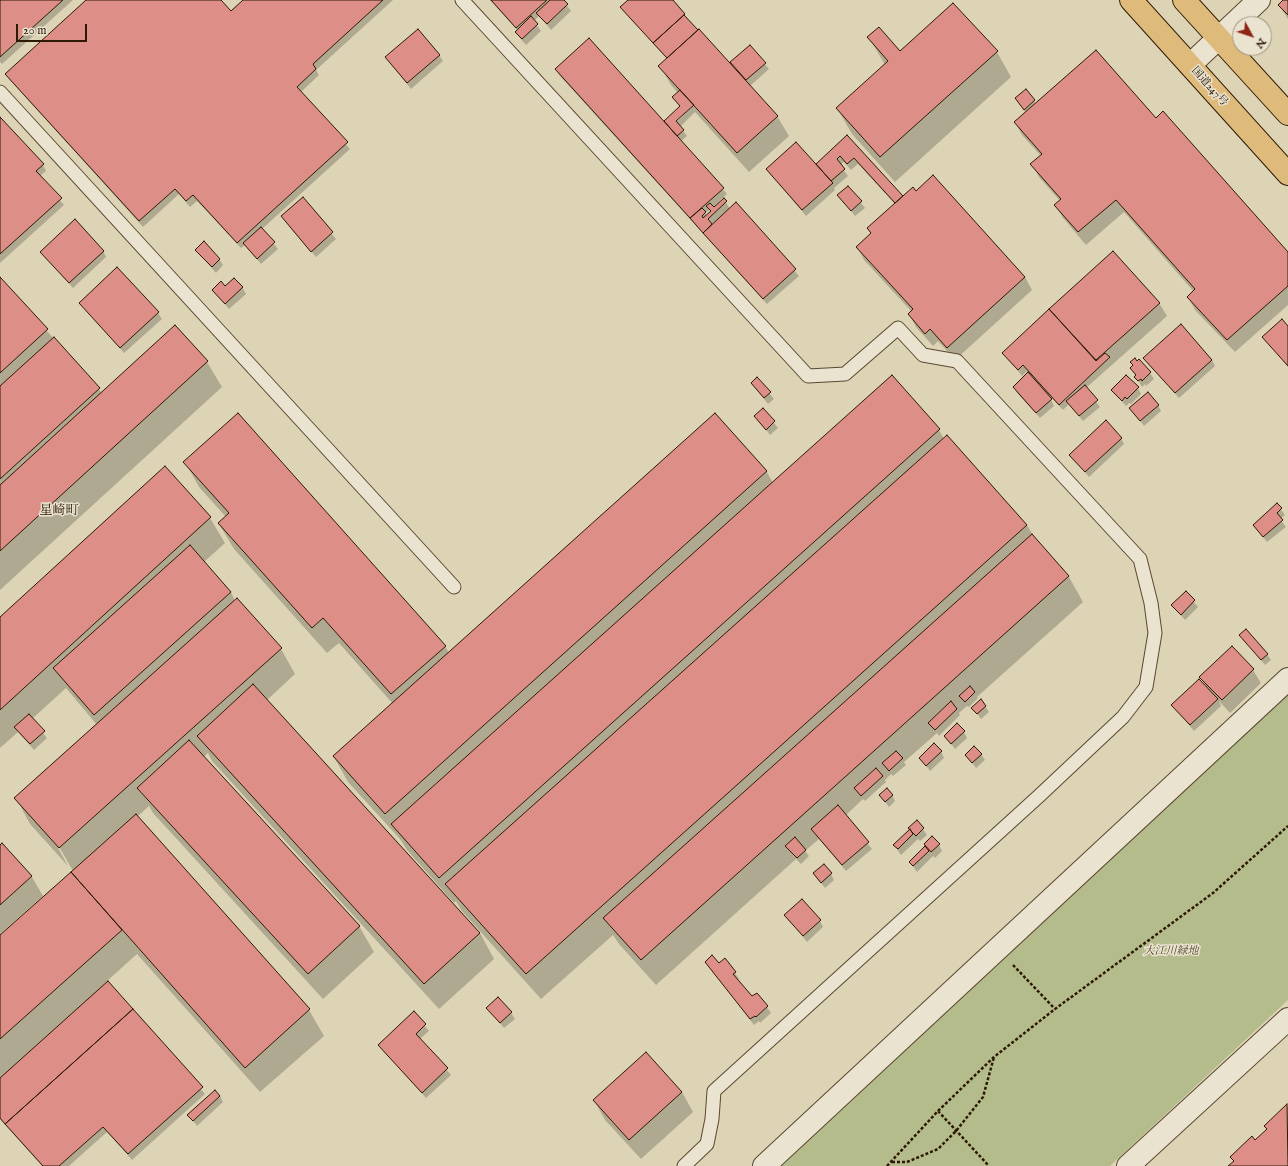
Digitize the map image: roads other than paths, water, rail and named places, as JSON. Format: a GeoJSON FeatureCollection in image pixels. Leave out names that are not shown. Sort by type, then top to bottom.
{"type":"FeatureCollection","features":[{"type":"Feature","properties":{"kind":"highway","name":"国道247号"},"geometry":{"type":"LineString","coordinates":[[1131,0],[1288,174]]}},
{"type":"Feature","properties":{"kind":"highway"},"geometry":{"type":"LineString","coordinates":[[1184,0],[1288,114]]}},
{"type":"Feature","properties":{"kind":"street"},"geometry":{"type":"LineString","coordinates":[[1190,65],[1259,0]]}},
{"type":"Feature","properties":{"kind":"street"},"geometry":{"type":"LineString","coordinates":[[764,1166],[1288,679]]}},
{"type":"Feature","properties":{"kind":"street"},"geometry":{"type":"LineString","coordinates":[[1128,1166],[1288,1019]]}},
{"type":"Feature","properties":{"kind":"lane"},"geometry":{"type":"LineString","coordinates":[[462,0],[808,376],[844,374],[898,328],[923,355],[957,361],[1140,560],[1151,603],[1155,633],[1146,687],[1123,717],[1039,796],[714,1091],[712,1120],[707,1144],[684,1166]]}},
{"type":"Feature","properties":{"kind":"lane"},"geometry":{"type":"LineString","coordinates":[[0,92],[454,587]]}},
{"type":"Feature","properties":{"kind":"district","name":"星崎町"},"geometry":{"type":"Point","coordinates":[59,511]}},
{"type":"Feature","properties":{"kind":"park label","name":"大江川緑地"},"geometry":{"type":"Point","coordinates":[1171,952]}}]}
